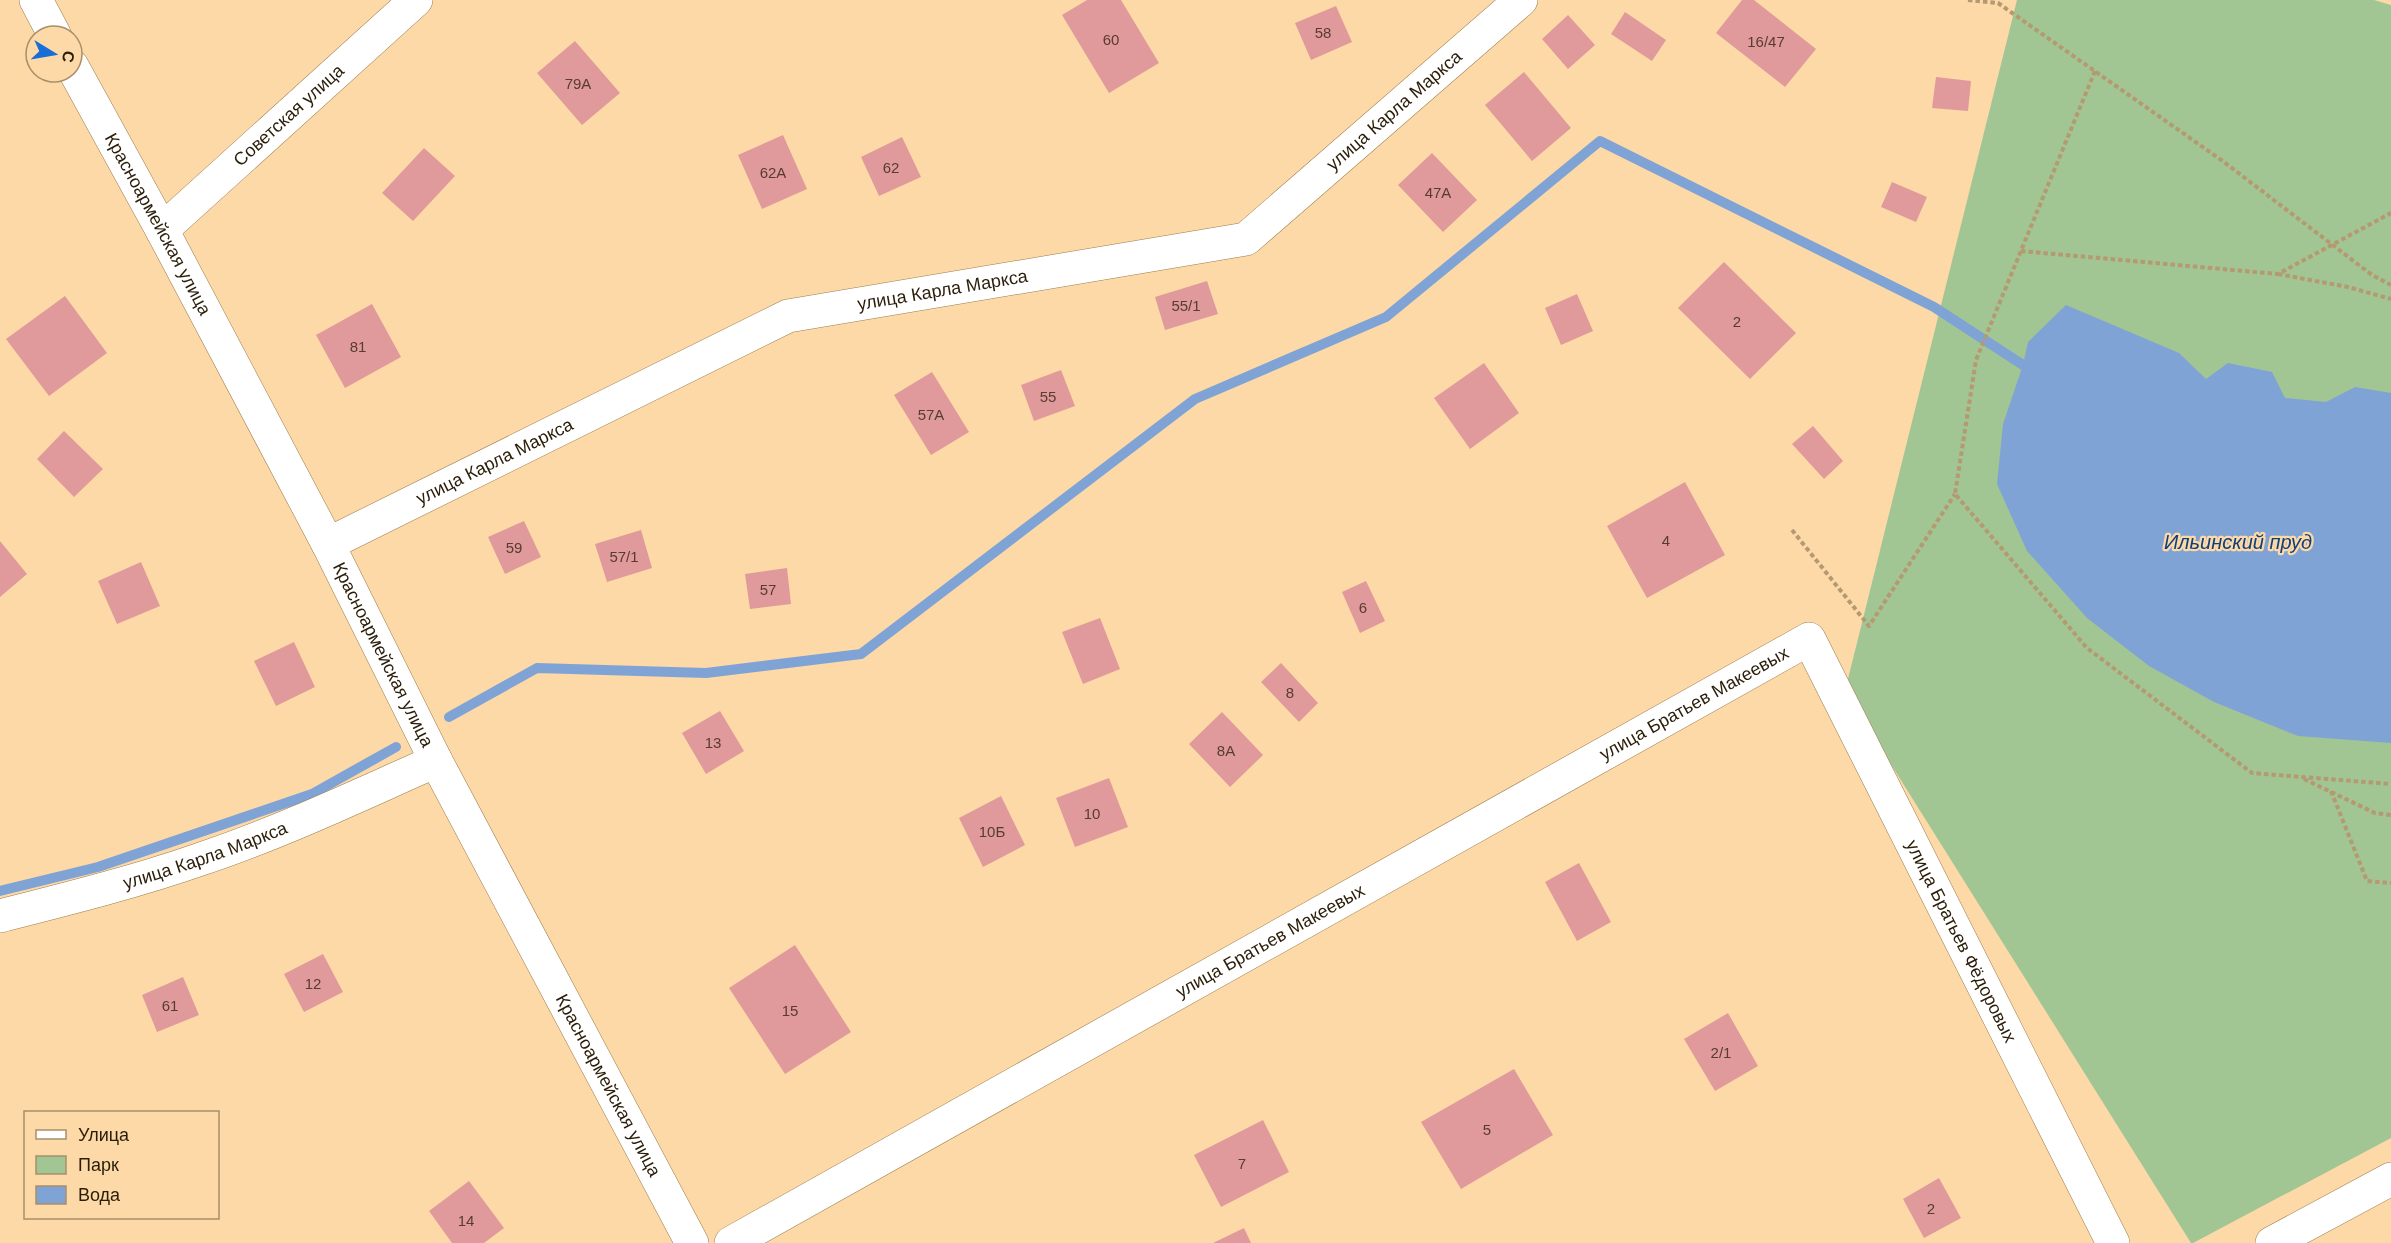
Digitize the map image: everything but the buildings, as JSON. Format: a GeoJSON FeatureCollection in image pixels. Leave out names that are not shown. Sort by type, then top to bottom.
{"type":"FeatureCollection","features":[{"type":"Feature","properties":{"kind":"street"},"geometry":{"type":"LineString","coordinates":[[36,0],[49,24]]}},
{"type":"Feature","properties":{"kind":"street","name":"Советская улица"},"geometry":{"type":"LineString","coordinates":[[162,230],[417,0]]}},
{"type":"Feature","properties":{"kind":"street","name":"улица Карла Маркса"},"geometry":{"type":"LineString","coordinates":[[328,544],[788,316],[1246,239],[1521,0]]}},
{"type":"Feature","properties":{"kind":"street","name":"Красноармейская улица"},"geometry":{"type":"LineString","coordinates":[[82,84],[328,544],[436,761],[692,1243]]}},
{"type":"Feature","properties":{"kind":"street","name":"улица Братьев Макеевых"},"geometry":{"type":"LineString","coordinates":[[731,1243],[1809,639]]}},
{"type":"Feature","properties":{"kind":"street","name":"улица Братьев Фёдоровых"},"geometry":{"type":"LineString","coordinates":[[1809,639],[2113,1243]]}},
{"type":"Feature","properties":{"kind":"street","name":"улица Карла Маркса"},"geometry":{"type":"LineString","coordinates":[[0,916],[101,890],[202,859],[299,821],[436,761]]}},
{"type":"Feature","properties":{"kind":"street"},"geometry":{"type":"LineString","coordinates":[[2272,1243],[2391,1179]]}},
{"type":"Feature","properties":{"kind":"path"},"geometry":{"type":"LineString","coordinates":[[1968,0],[1998,3],[2224,162],[2372,275],[2391,285]]}},
{"type":"Feature","properties":{"kind":"path"},"geometry":{"type":"LineString","coordinates":[[1792,530],[1869,626],[1955,494],[1976,360],[2096,71]]}},
{"type":"Feature","properties":{"kind":"path"},"geometry":{"type":"LineString","coordinates":[[2278,274],[2391,213]]}},
{"type":"Feature","properties":{"kind":"path"},"geometry":{"type":"LineString","coordinates":[[2021,251],[2278,274],[2348,287],[2391,299]]}},
{"type":"Feature","properties":{"kind":"path"},"geometry":{"type":"LineString","coordinates":[[1955,494],[2087,648],[2252,773],[2391,784]]}},
{"type":"Feature","properties":{"kind":"path"},"geometry":{"type":"LineString","coordinates":[[2300,777],[2376,813],[2391,815]]}},
{"type":"Feature","properties":{"kind":"path"},"geometry":{"type":"LineString","coordinates":[[2331,791],[2367,881],[2391,883]]}},
{"type":"Feature","properties":{"kind":"green space"},"geometry":{"type":"Polygon","coordinates":[[[2017,0],[2374,0],[2391,5],[2391,1138],[2193,1243],[1845,691],[2017,0]]]}},
{"type":"Feature","properties":{"kind":"water","name":"Ильинский пруд"},"geometry":{"type":"Polygon","coordinates":[[[2066,305],[2179,353],[2206,379],[2228,363],[2272,372],[2285,398],[2326,402],[2355,387],[2391,393],[2391,743],[2298,736],[2214,702],[2149,666],[2087,618],[2027,551],[1997,484],[2003,424],[2023,365],[2028,342],[2066,305]]]}},
{"type":"Feature","properties":{"kind":"waterway"},"geometry":{"type":"LineString","coordinates":[[449,717],[537,668],[706,673],[861,654],[1195,399],[1386,317],[1600,141],[1934,307],[2023,365]]}},
{"type":"Feature","properties":{"kind":"waterway"},"geometry":{"type":"LineString","coordinates":[[0,891],[98,867],[312,794],[396,747]]}}]}
